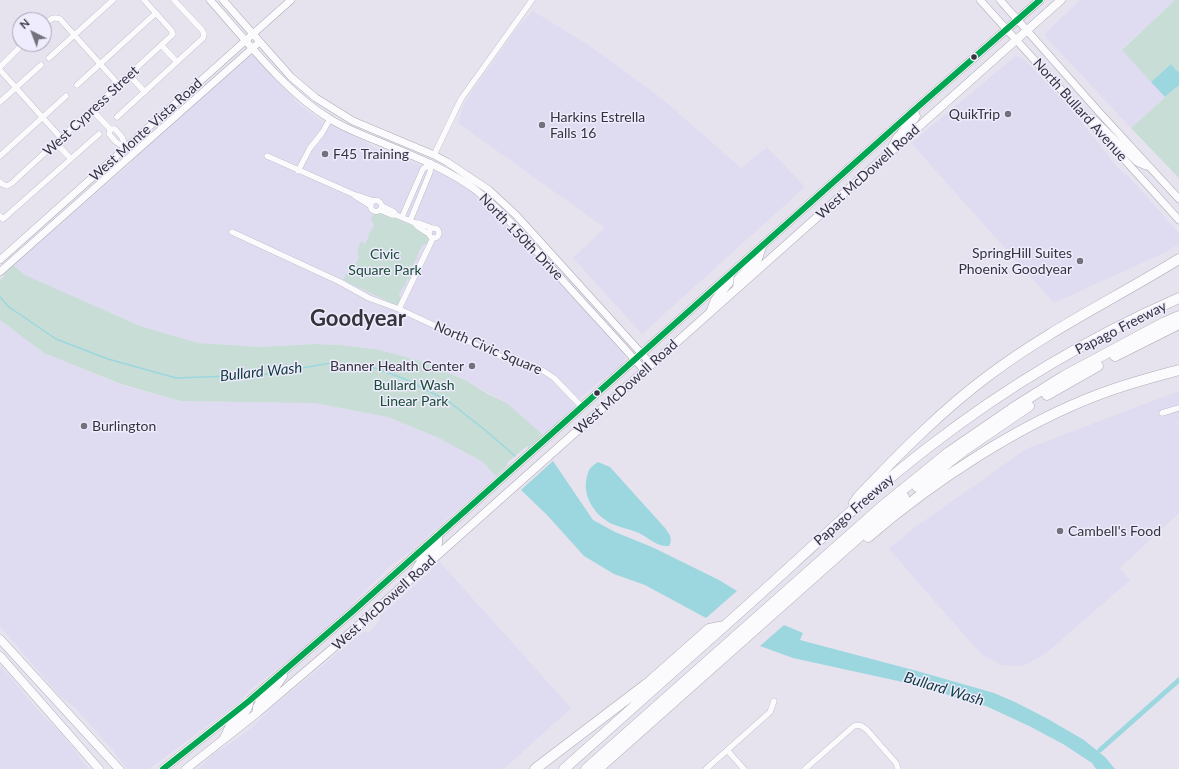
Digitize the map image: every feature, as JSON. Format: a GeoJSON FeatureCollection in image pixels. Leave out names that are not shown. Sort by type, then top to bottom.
{"type":"FeatureCollection","features":[{"type":"Feature","properties":{"kind":"highway"},"geometry":{"type":"LineString","coordinates":[[846,515],[859,496],[895,459],[942,415],[987,377],[1044,338],[1179,259]]}},
{"type":"Feature","properties":{"kind":"highway","name":"Papago Freeway"},"geometry":{"type":"LineString","coordinates":[[564,769],[725,626],[846,515],[931,445],[981,409],[1072,352],[1135,318],[1179,298]]}},
{"type":"Feature","properties":{"kind":"highway"},"geometry":{"type":"LineString","coordinates":[[586,769],[880,508],[949,452],[1013,408],[1064,376],[1138,336],[1179,316]]}},
{"type":"Feature","properties":{"kind":"highway","name":"Papago Freeway"},"geometry":{"type":"LineString","coordinates":[[598,769],[905,497],[946,464],[990,432],[1068,382],[1114,356],[1179,324]]}},
{"type":"Feature","properties":{"kind":"highway"},"geometry":{"type":"LineString","coordinates":[[797,592],[849,554],[882,525],[930,490],[1002,443],[1054,415],[1099,395],[1146,379],[1179,370]]}},
{"type":"Feature","properties":{"kind":"highway"},"geometry":{"type":"LineString","coordinates":[[535,769],[648,682],[709,629],[725,626]]}},
{"type":"Feature","properties":{"kind":"highway"},"geometry":{"type":"LineString","coordinates":[[605,769],[620,749]]}},
{"type":"Feature","properties":{"kind":"main road","name":"West McDowell Road"},"geometry":{"type":"LineString","coordinates":[[163,769],[288,668],[913,111],[1040,0]]}},
{"type":"Feature","properties":{"kind":"main road","name":"West McDowell Road"},"geometry":{"type":"LineString","coordinates":[[186,769],[257,713],[320,659],[1061,0]]}},
{"type":"Feature","properties":{"kind":"main road"},"geometry":{"type":"LineString","coordinates":[[889,153],[897,138],[915,118],[916,116],[913,111]]}},
{"type":"Feature","properties":{"kind":"main road"},"geometry":{"type":"LineString","coordinates":[[821,194],[830,205]]}},
{"type":"Feature","properties":{"kind":"main road"},"geometry":{"type":"LineString","coordinates":[[737,288],[738,279],[758,259],[762,246]]}},
{"type":"Feature","properties":{"kind":"main road"},"geometry":{"type":"LineString","coordinates":[[710,312],[715,300],[729,283],[730,275]]}},
{"type":"Feature","properties":{"kind":"main road"},"geometry":{"type":"LineString","coordinates":[[412,578],[422,559],[438,544],[438,535]]}},
{"type":"Feature","properties":{"kind":"main road"},"geometry":{"type":"LineString","coordinates":[[0,639],[120,769]]}},
{"type":"Feature","properties":{"kind":"main road"},"geometry":{"type":"LineString","coordinates":[[0,656],[99,769]]}},
{"type":"Feature","properties":{"kind":"main road"},"geometry":{"type":"LineString","coordinates":[[257,713],[256,710],[258,703],[275,688],[288,668]]}},
{"type":"Feature","properties":{"kind":"main road"},"geometry":{"type":"LineString","coordinates":[[223,740],[230,725],[247,710],[249,707],[249,701]]}},
{"type":"Feature","properties":{"kind":"street"},"geometry":{"type":"LineString","coordinates":[[49,58],[113,0]]}},
{"type":"Feature","properties":{"kind":"street"},"geometry":{"type":"LineString","coordinates":[[77,85],[156,13],[144,0]]}},
{"type":"Feature","properties":{"kind":"street"},"geometry":{"type":"LineString","coordinates":[[117,118],[203,38],[204,34],[202,30],[174,0]]}},
{"type":"Feature","properties":{"kind":"street","name":"North 150th Drive"},"geometry":{"type":"LineString","coordinates":[[210,0],[289,87],[312,107],[350,130],[431,163],[466,184],[492,204],[514,226],[644,370]]}},
{"type":"Feature","properties":{"kind":"street","name":"North 150th Drive"},"geometry":{"type":"LineString","coordinates":[[223,0],[300,86],[329,108],[365,127],[434,155],[458,168],[481,184],[510,209],[651,364]]}},
{"type":"Feature","properties":{"kind":"street","name":"West Monte Vista Road"},"geometry":{"type":"LineString","coordinates":[[0,260],[291,0]]}},
{"type":"Feature","properties":{"kind":"street"},"geometry":{"type":"LineString","coordinates":[[412,222],[430,172],[434,155],[460,99],[497,51],[532,0]]}},
{"type":"Feature","properties":{"kind":"street","name":"North Bullard Avenue"},"geometry":{"type":"LineString","coordinates":[[980,0],[1179,220]]}},
{"type":"Feature","properties":{"kind":"street","name":"North Bullard Avenue"},"geometry":{"type":"LineString","coordinates":[[1000,0],[1099,112],[1179,199]]}},
{"type":"Feature","properties":{"kind":"street","name":"West Cypress Street"},"geometry":{"type":"LineString","coordinates":[[0,182],[8,186],[12,183],[162,46],[173,34],[156,13]]}},
{"type":"Feature","properties":{"kind":"street"},"geometry":{"type":"LineString","coordinates":[[52,18],[56,17],[60,19],[119,85]]}},
{"type":"Feature","properties":{"kind":"street","name":"West Monte Vista Road"},"geometry":{"type":"LineString","coordinates":[[0,272],[260,42]]}},
{"type":"Feature","properties":{"kind":"street"},"geometry":{"type":"LineString","coordinates":[[162,46],[177,62]]}},
{"type":"Feature","properties":{"kind":"street"},"geometry":{"type":"LineString","coordinates":[[15,52],[0,68],[15,88],[42,118],[71,159]]}},
{"type":"Feature","properties":{"kind":"street"},"geometry":{"type":"LineString","coordinates":[[0,102],[41,65]]}},
{"type":"Feature","properties":{"kind":"street"},"geometry":{"type":"LineString","coordinates":[[129,75],[145,92]]}},
{"type":"Feature","properties":{"kind":"street"},"geometry":{"type":"LineString","coordinates":[[0,156],[66,96]]}},
{"type":"Feature","properties":{"kind":"street"},"geometry":{"type":"LineString","coordinates":[[92,110],[110,129],[115,129],[122,137],[126,148],[132,154]]}},
{"type":"Feature","properties":{"kind":"street"},"geometry":{"type":"LineString","coordinates":[[1087,119],[1091,118],[1095,120],[1138,162],[1150,168]]}},
{"type":"Feature","properties":{"kind":"street"},"geometry":{"type":"LineString","coordinates":[[298,171],[310,148],[330,119]]}},
{"type":"Feature","properties":{"kind":"street"},"geometry":{"type":"LineString","coordinates":[[2,217],[99,134]]}},
{"type":"Feature","properties":{"kind":"street"},"geometry":{"type":"LineString","coordinates":[[267,156],[298,171],[362,197],[373,204]]}},
{"type":"Feature","properties":{"kind":"street"},"geometry":{"type":"LineString","coordinates":[[399,216],[423,170],[431,163]]}},
{"type":"Feature","properties":{"kind":"street"},"geometry":{"type":"LineString","coordinates":[[373,204],[378,201],[381,208],[392,215],[399,216],[431,233],[399,309]]}},
{"type":"Feature","properties":{"kind":"street"},"geometry":{"type":"LineString","coordinates":[[373,204],[372,210],[375,212],[381,208]]}},
{"type":"Feature","properties":{"kind":"street","name":"North Civic Square"},"geometry":{"type":"LineString","coordinates":[[232,232],[340,282],[369,298],[399,309],[504,358],[547,372],[582,407]]}},
{"type":"Feature","properties":{"kind":"street"},"geometry":{"type":"LineString","coordinates":[[1162,413],[1179,408]]}},
{"type":"Feature","properties":{"kind":"street"},"geometry":{"type":"LineString","coordinates":[[706,769],[770,712],[774,701]]}},
{"type":"Feature","properties":{"kind":"street"},"geometry":{"type":"LineString","coordinates":[[805,769],[858,724],[867,730],[898,767]]}},
{"type":"Feature","properties":{"kind":"street"},"geometry":{"type":"LineString","coordinates":[[727,750],[744,769]]}},
{"type":"Feature","properties":{"kind":"shaded area"},"geometry":{"type":"Polygon","coordinates":[[[1080,0],[1175,0],[1122,49],[1165,97],[1131,128],[1044,35],[1080,0]]]}},
{"type":"Feature","properties":{"kind":"shaded area"},"geometry":{"type":"Polygon","coordinates":[[[533,11],[587,44],[660,97],[741,168],[767,147],[805,187],[642,334],[573,258],[605,228],[458,123],[463,106],[472,91],[522,22],[533,11]]]}},
{"type":"Feature","properties":{"kind":"shaded area"},"geometry":{"type":"Polygon","coordinates":[[[249,56],[255,56],[300,105],[319,119],[375,148],[443,174],[463,186],[487,204],[501,221],[543,263],[623,353],[625,358],[623,364],[600,381],[543,435],[508,404],[467,381],[424,362],[380,350],[340,345],[315,344],[261,347],[198,343],[140,326],[25,275],[13,265],[128,166],[142,150],[249,56]]]}},
{"type":"Feature","properties":{"kind":"shaded area"},"geometry":{"type":"Polygon","coordinates":[[[1016,56],[1024,59],[1070,108],[1118,168],[1129,177],[1179,233],[1179,244],[1168,251],[1054,303],[911,143],[1016,56]]]}},
{"type":"Feature","properties":{"kind":"shaded area"},"geometry":{"type":"Polygon","coordinates":[[[0,320],[44,353],[124,386],[179,401],[315,403],[388,417],[439,438],[483,462],[496,476],[414,549],[389,567],[346,610],[295,655],[251,689],[238,703],[149,769],[127,769],[112,749],[75,708],[59,695],[0,627],[0,320]]]}},
{"type":"Feature","properties":{"kind":"shaded area"},"geometry":{"type":"Polygon","coordinates":[[[1179,391],[1179,420],[1177,420],[1179,428],[1179,513],[1120,568],[1130,580],[1044,655],[1023,666],[1001,665],[981,654],[889,549],[910,531],[1026,449],[1179,391]]]}},
{"type":"Feature","properties":{"kind":"shaded area"},"geometry":{"type":"Polygon","coordinates":[[[439,561],[571,708],[504,769],[198,769],[212,755],[255,725],[269,710],[363,632],[370,632],[380,620],[380,616],[430,572],[439,561]]]}},
{"type":"Feature","properties":{"kind":"shaded area"},"geometry":{"type":"Polygon","coordinates":[[[0,665],[43,716],[59,731],[89,769],[0,769],[0,665]]]}},
{"type":"Feature","properties":{"kind":"green space"},"geometry":{"type":"Polygon","coordinates":[[[1175,0],[1179,0],[1179,73],[1171,64],[1151,82],[1122,50],[1175,0]]]}},
{"type":"Feature","properties":{"kind":"green space"},"geometry":{"type":"Polygon","coordinates":[[[1179,85],[1179,178],[1131,128],[1179,85]]]}},
{"type":"Feature","properties":{"kind":"green space","name":"Civic Square Park"},"geometry":{"type":"Polygon","coordinates":[[[374,213],[385,213],[423,231],[430,239],[427,246],[423,243],[424,245],[422,246],[417,256],[418,258],[413,265],[415,270],[410,281],[407,278],[405,286],[399,294],[401,300],[398,306],[343,280],[348,271],[349,274],[351,273],[359,257],[357,251],[361,241],[365,244],[369,236],[368,234],[374,225],[371,219],[374,213]]]}},
{"type":"Feature","properties":{"kind":"green space","name":"Bullard Wash Linear Park"},"geometry":{"type":"Polygon","coordinates":[[[13,265],[25,275],[140,326],[198,343],[261,347],[315,344],[340,345],[380,350],[424,362],[467,381],[508,404],[543,435],[507,463],[508,465],[496,476],[483,462],[439,438],[388,417],[315,403],[180,401],[121,384],[44,353],[0,320],[0,280],[13,265]]]}},
{"type":"Feature","properties":{"kind":"water"},"geometry":{"type":"Polygon","coordinates":[[[1171,64],[1179,73],[1179,85],[1165,97],[1151,82],[1171,64]]]}},
{"type":"Feature","properties":{"kind":"water"},"geometry":{"type":"Polygon","coordinates":[[[553,461],[593,520],[615,532],[652,547],[719,580],[737,591],[706,618],[645,585],[614,574],[584,556],[548,516],[521,490],[553,461]]]}},
{"type":"Feature","properties":{"kind":"water"},"geometry":{"type":"Polygon","coordinates":[[[598,462],[610,467],[665,528],[671,541],[669,546],[657,544],[639,533],[612,524],[596,512],[587,495],[586,482],[589,470],[598,462]]]}},
{"type":"Feature","properties":{"kind":"water"},"geometry":{"type":"Polygon","coordinates":[[[784,625],[803,633],[800,640],[994,693],[1015,702],[1084,740],[1105,757],[1115,769],[1096,769],[1092,763],[1063,744],[986,706],[907,683],[793,658],[760,646],[784,625]]]}},
{"type":"Feature","properties":{"kind":"waterway","name":"Bullard Wash"},"geometry":{"type":"LineString","coordinates":[[0,297],[9,307],[56,339],[108,359],[176,378],[261,375],[331,363],[369,366],[405,379],[448,401],[515,456]]}},
{"type":"Feature","properties":{"kind":"waterway"},"geometry":{"type":"LineString","coordinates":[[1100,750],[1179,680]]}},
{"type":"Feature","properties":{"kind":"transit line"},"geometry":{"type":"LineString","coordinates":[[163,769],[249,701],[352,612],[913,111],[1040,0]]}},
{"type":"Feature","properties":{"kind":"place","name":"QuikTrip"},"geometry":{"type":"Point","coordinates":[1008,114]}},
{"type":"Feature","properties":{"kind":"place","name":"Harkins Estrella Falls 16"},"geometry":{"type":"Point","coordinates":[542,125]}},
{"type":"Feature","properties":{"kind":"place","name":"F45 Training"},"geometry":{"type":"Point","coordinates":[325,154]}},
{"type":"Feature","properties":{"kind":"place","name":"SpringHill Suites Phoenix Goodyear"},"geometry":{"type":"Point","coordinates":[1080,261]}},
{"type":"Feature","properties":{"kind":"place","name":"Banner Health Center"},"geometry":{"type":"Point","coordinates":[472,366]}},
{"type":"Feature","properties":{"kind":"place","name":"Burlington"},"geometry":{"type":"Point","coordinates":[84,426]}},
{"type":"Feature","properties":{"kind":"place","name":"Cambell's Food"},"geometry":{"type":"Point","coordinates":[1060,531]}},
{"type":"Feature","properties":{"kind":"district","name":"Goodyear"},"geometry":{"type":"Point","coordinates":[358,319]}}]}
